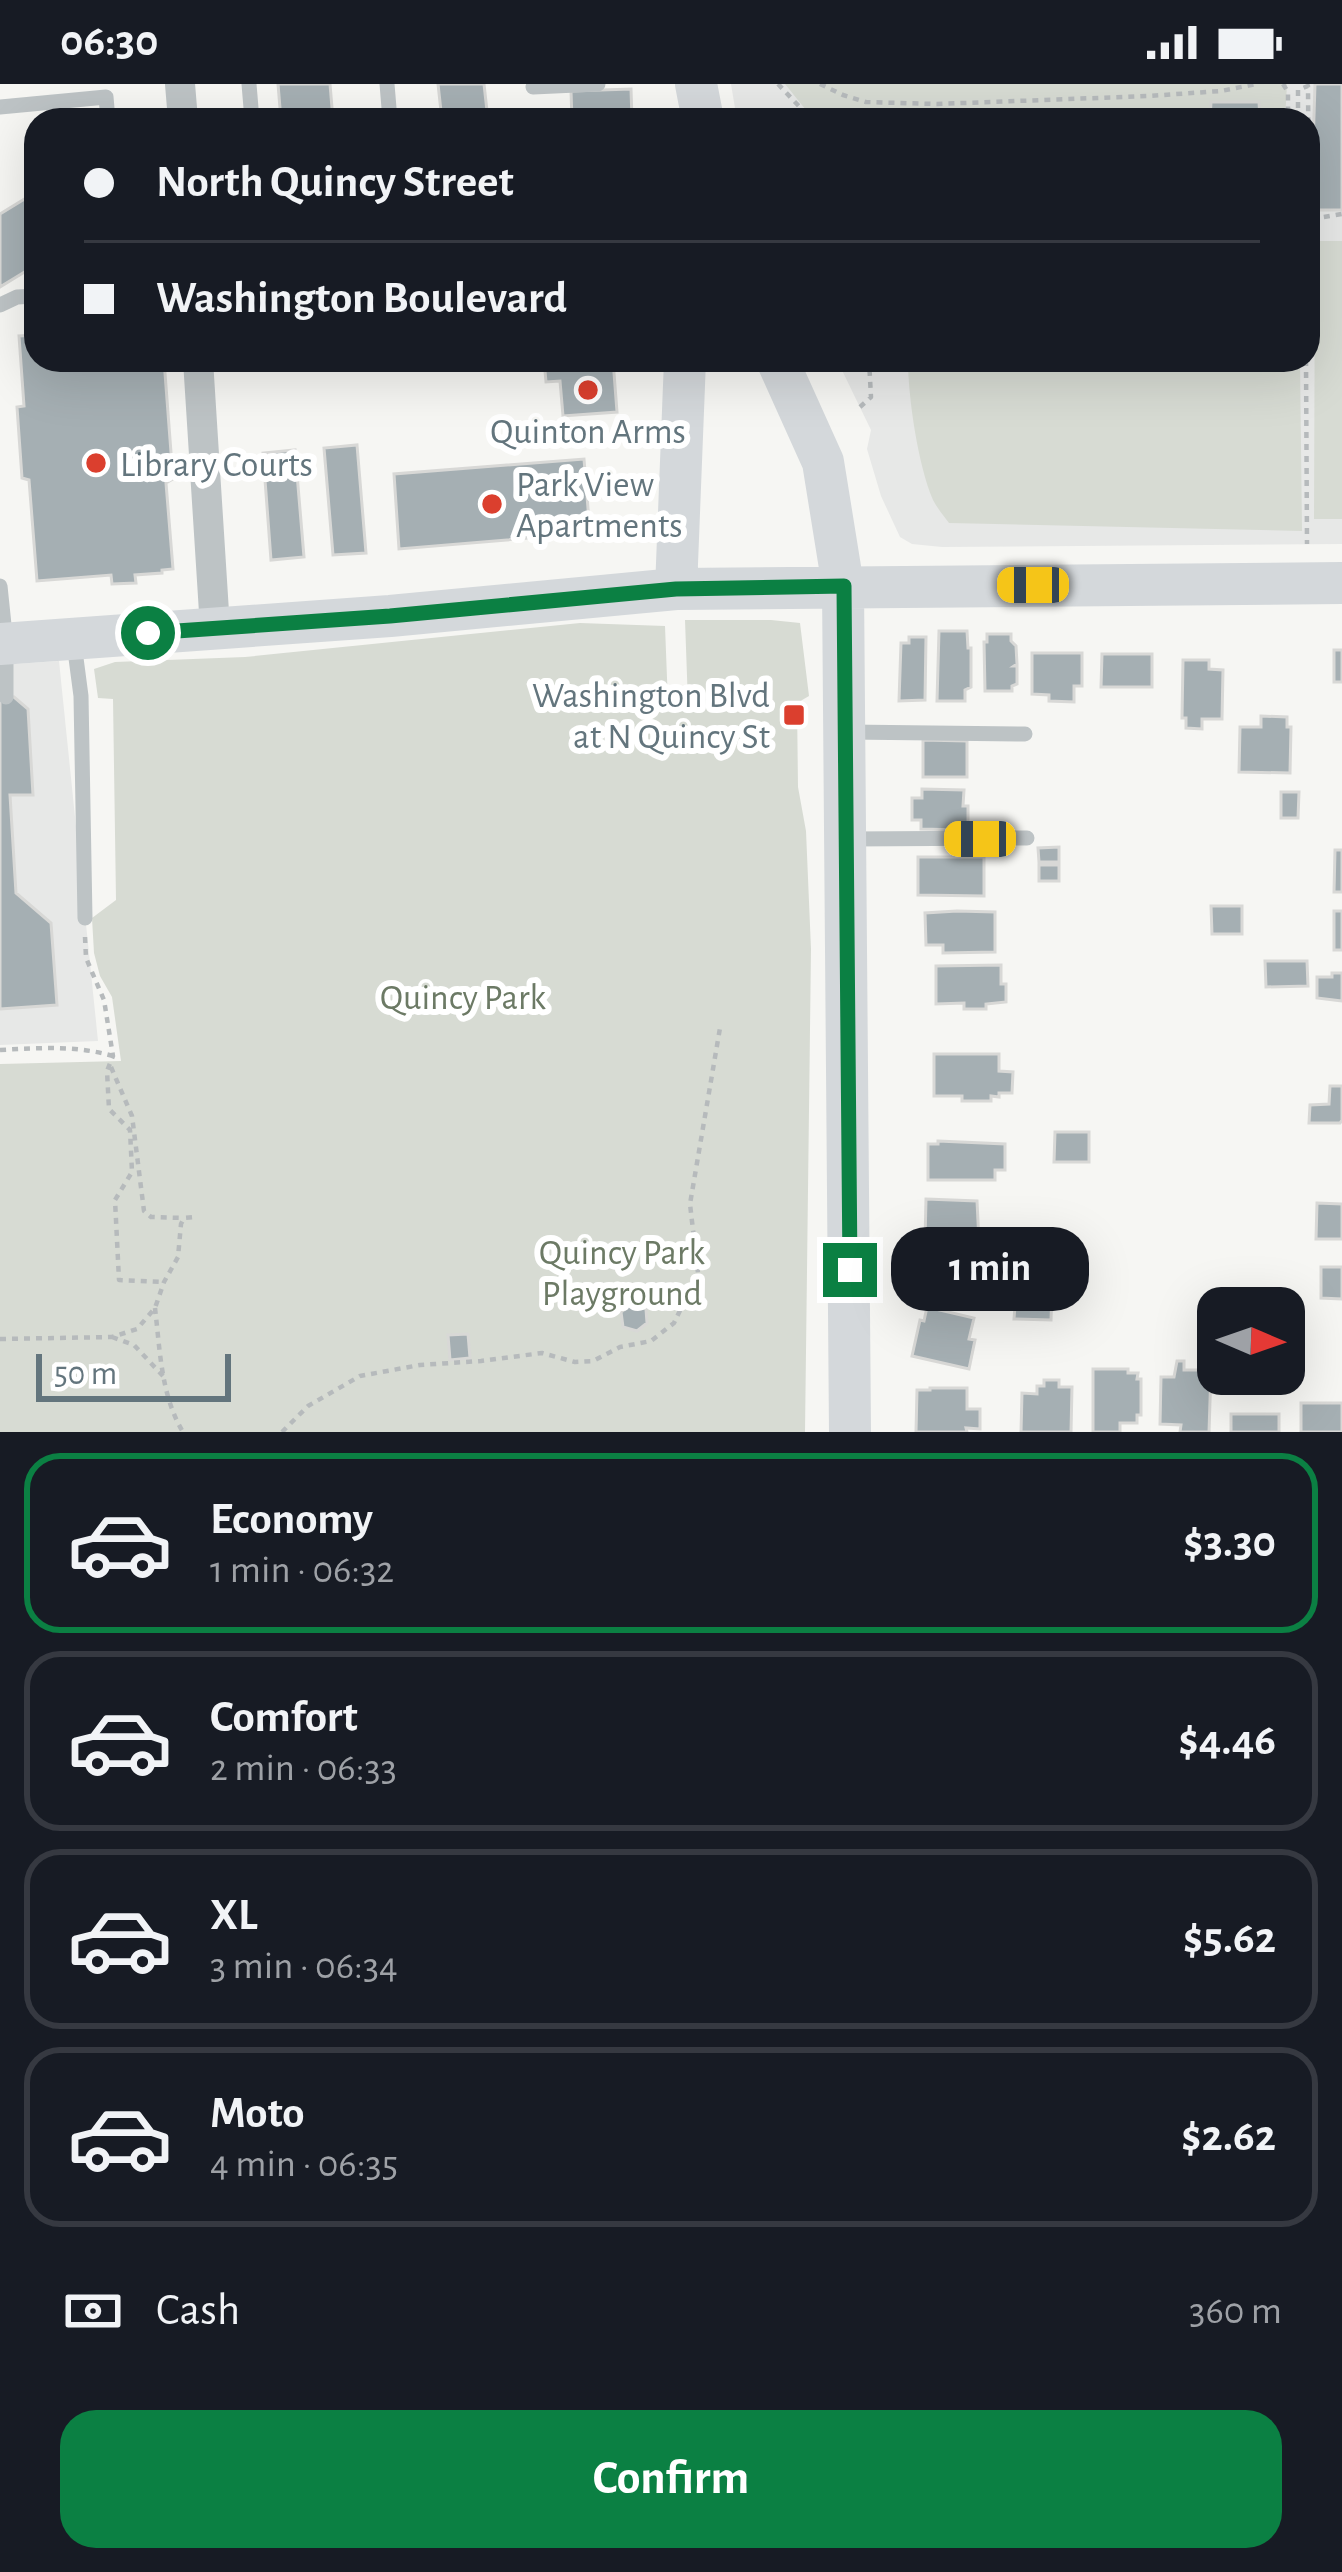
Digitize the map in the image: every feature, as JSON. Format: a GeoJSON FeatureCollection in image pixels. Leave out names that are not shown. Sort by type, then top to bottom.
{"type":"FeatureCollection","features":[{"type":"Feature","properties":{"kind":"main road"},"geometry":{"type":"LineString","coordinates":[[676,589],[684,372]]}},
{"type":"Feature","properties":{"kind":"main road"},"geometry":{"type":"LineString","coordinates":[[782,372],[823,462],[844,586],[850,1432]]}},
{"type":"Feature","properties":{"kind":"main road"},"geometry":{"type":"LineString","coordinates":[[3,644],[390,616],[676,589],[1342,583]]}},
{"type":"Feature","properties":{"kind":"street"},"geometry":{"type":"LineString","coordinates":[[199,372],[215,628]]}},
{"type":"Feature","properties":{"kind":"lane"},"geometry":{"type":"LineString","coordinates":[[533,87],[598,84]]}},
{"type":"Feature","properties":{"kind":"lane"},"geometry":{"type":"LineString","coordinates":[[0,107],[106,90]]}},
{"type":"Feature","properties":{"kind":"lane"},"geometry":{"type":"LineString","coordinates":[[0,586],[6,697]]}},
{"type":"Feature","properties":{"kind":"lane"},"geometry":{"type":"LineString","coordinates":[[74,640],[81,696],[85,919]]}},
{"type":"Feature","properties":{"kind":"lane"},"geometry":{"type":"LineString","coordinates":[[846,732],[1025,734]]}},
{"type":"Feature","properties":{"kind":"lane"},"geometry":{"type":"LineString","coordinates":[[847,839],[1027,838]]}},
{"type":"Feature","properties":{"kind":"path"},"geometry":{"type":"LineString","coordinates":[[778,84],[801,108]]}},
{"type":"Feature","properties":{"kind":"path"},"geometry":{"type":"LineString","coordinates":[[820,84],[866,101],[937,104],[1149,96],[1256,84]]}},
{"type":"Feature","properties":{"kind":"path"},"geometry":{"type":"LineString","coordinates":[[1298,108],[1298,90],[1309,86],[1309,108]]}},
{"type":"Feature","properties":{"kind":"path"},"geometry":{"type":"LineString","coordinates":[[1149,96],[1150,107]]}},
{"type":"Feature","properties":{"kind":"path"},"geometry":{"type":"LineString","coordinates":[[1120,97],[1120,108]]}},
{"type":"Feature","properties":{"kind":"path"},"geometry":{"type":"LineString","coordinates":[[1099,98],[1100,108]]}},
{"type":"Feature","properties":{"kind":"path"},"geometry":{"type":"LineString","coordinates":[[1071,100],[1071,108]]}},
{"type":"Feature","properties":{"kind":"path"},"geometry":{"type":"LineString","coordinates":[[1014,101],[1014,108]]}},
{"type":"Feature","properties":{"kind":"path"},"geometry":{"type":"LineString","coordinates":[[985,102],[986,108]]}},
{"type":"Feature","properties":{"kind":"path"},"geometry":{"type":"LineString","coordinates":[[964,103],[964,108]]}},
{"type":"Feature","properties":{"kind":"path"},"geometry":{"type":"LineString","coordinates":[[937,104],[937,108]]}},
{"type":"Feature","properties":{"kind":"path"},"geometry":{"type":"LineString","coordinates":[[860,407],[871,397],[870,372]]}},
{"type":"Feature","properties":{"kind":"path"},"geometry":{"type":"LineString","coordinates":[[1306,372],[1307,544]]}},
{"type":"Feature","properties":{"kind":"path"},"geometry":{"type":"LineString","coordinates":[[85,919],[86,958],[104,1000],[113,1056],[107,1071],[109,1109],[130,1130],[132,1172],[115,1200],[119,1280],[164,1282]]}},
{"type":"Feature","properties":{"kind":"path"},"geometry":{"type":"LineString","coordinates":[[282,1432],[308,1406],[360,1376],[542,1353],[575,1362],[593,1361],[620,1347],[651,1341],[674,1323],[698,1273],[690,1204],[720,1028]]}},
{"type":"Feature","properties":{"kind":"path"},"geometry":{"type":"LineString","coordinates":[[0,1050],[85,1048],[113,1056]]}},
{"type":"Feature","properties":{"kind":"path"},"geometry":{"type":"LineString","coordinates":[[110,1065],[132,1116],[144,1211],[151,1217],[195,1217]]}},
{"type":"Feature","properties":{"kind":"path"},"geometry":{"type":"LineString","coordinates":[[0,1339],[112,1337],[137,1329],[155,1309],[178,1257],[184,1218]]}},
{"type":"Feature","properties":{"kind":"path"},"geometry":{"type":"LineString","coordinates":[[155,1309],[164,1377],[173,1415],[183,1432]]}},
{"type":"Feature","properties":{"kind":"path"},"geometry":{"type":"LineString","coordinates":[[112,1337],[134,1345],[164,1377]]}},
{"type":"Feature","properties":{"kind":"shaded area"},"geometry":{"type":"Polygon","coordinates":[[[731,84],[1342,84],[1342,544],[912,544],[900,537],[881,496],[867,449],[871,430],[843,372],[1320,372],[1320,108],[735,108],[731,84]]]}},
{"type":"Feature","properties":{"kind":"shaded area"},"geometry":{"type":"Polygon","coordinates":[[[59,661],[98,1041],[0,1045],[0,665],[59,661]]]}},
{"type":"Feature","properties":{"kind":"green space"},"geometry":{"type":"Polygon","coordinates":[[[785,84],[1287,84],[1286,108],[804,108],[785,84]]]}},
{"type":"Feature","properties":{"kind":"green space"},"geometry":{"type":"Polygon","coordinates":[[[1320,241],[1342,241],[1342,519],[1314,519],[1320,241]]]}},
{"type":"Feature","properties":{"kind":"green space"},"geometry":{"type":"Polygon","coordinates":[[[909,372],[1300,372],[1302,531],[949,523],[933,500],[912,411],[909,372]]]}},
{"type":"Feature","properties":{"kind":"green space","name":"Quincy Park"},"geometry":{"type":"Polygon","coordinates":[[[685,620],[800,623],[809,696],[797,703],[798,787],[806,831],[811,949],[805,1432],[0,1432],[0,1064],[121,1061],[112,997],[94,953],[92,918],[116,900],[113,699],[98,698],[94,669],[115,662],[245,657],[580,623],[665,626],[668,704],[688,704],[685,620]]]}},
{"type":"Feature","properties":{"kind":"building"},"geometry":{"type":"Polygon","coordinates":[[[278,84],[330,84],[332,108],[280,108],[278,84]]]}},
{"type":"Feature","properties":{"kind":"building"},"geometry":{"type":"Polygon","coordinates":[[[438,84],[484,84],[487,108],[441,108],[438,84]]]}},
{"type":"Feature","properties":{"kind":"building"},"geometry":{"type":"Polygon","coordinates":[[[1315,84],[1342,84],[1342,210],[1320,210],[1320,108],[1314,108],[1315,84]]]}},
{"type":"Feature","properties":{"kind":"building"},"geometry":{"type":"Polygon","coordinates":[[[631,89],[632,108],[572,108],[571,91],[631,89]]]}},
{"type":"Feature","properties":{"kind":"building"},"geometry":{"type":"Polygon","coordinates":[[[1211,102],[1259,102],[1259,108],[1211,108],[1211,102]]]}},
{"type":"Feature","properties":{"kind":"building"},"geometry":{"type":"Polygon","coordinates":[[[24,199],[24,272],[0,287],[0,214],[24,199]]]}},
{"type":"Feature","properties":{"kind":"building","name":"Library Courts"},"geometry":{"type":"Polygon","coordinates":[[[19,336],[24,336],[24,372],[165,372],[173,479],[166,483],[173,569],[135,575],[136,583],[112,584],[111,575],[37,581],[29,480],[22,478],[19,336]]]}},
{"type":"Feature","properties":{"kind":"building","name":"Quinton Arms"},"geometry":{"type":"Polygon","coordinates":[[[545,372],[614,372],[617,412],[563,416],[560,381],[546,382],[545,372]]]}},
{"type":"Feature","properties":{"kind":"building"},"geometry":{"type":"Polygon","coordinates":[[[357,445],[366,553],[333,555],[324,448],[357,445]]]}},
{"type":"Feature","properties":{"kind":"building"},"geometry":{"type":"Polygon","coordinates":[[[295,450],[304,557],[271,560],[263,453],[295,450]]]}},
{"type":"Feature","properties":{"kind":"building","name":"Park View Apartments"},"geometry":{"type":"Polygon","coordinates":[[[584,459],[590,533],[399,549],[394,474],[584,459]]]}},
{"type":"Feature","properties":{"kind":"building"},"geometry":{"type":"Polygon","coordinates":[[[939,631],[967,631],[971,687],[965,690],[965,701],[937,701],[939,631]]]}},
{"type":"Feature","properties":{"kind":"building"},"geometry":{"type":"Polygon","coordinates":[[[987,634],[1011,634],[1017,664],[1017,684],[1012,691],[985,691],[987,634]]]}},
{"type":"Feature","properties":{"kind":"building"},"geometry":{"type":"Polygon","coordinates":[[[909,637],[926,637],[925,700],[899,701],[901,643],[909,643],[909,637]]]}},
{"type":"Feature","properties":{"kind":"building"},"geometry":{"type":"Polygon","coordinates":[[[1334,650],[1342,650],[1342,682],[1334,682],[1334,650]]]}},
{"type":"Feature","properties":{"kind":"building"},"geometry":{"type":"Polygon","coordinates":[[[1032,653],[1082,653],[1082,686],[1074,686],[1074,702],[1049,701],[1049,695],[1032,694],[1032,653]]]}},
{"type":"Feature","properties":{"kind":"building"},"geometry":{"type":"Polygon","coordinates":[[[1102,654],[1152,654],[1152,687],[1101,687],[1102,654]]]}},
{"type":"Feature","properties":{"kind":"building"},"geometry":{"type":"Polygon","coordinates":[[[1183,660],[1209,660],[1209,669],[1223,670],[1222,719],[1202,719],[1202,729],[1186,728],[1186,718],[1182,718],[1183,660]]]}},
{"type":"Feature","properties":{"kind":"building"},"geometry":{"type":"Polygon","coordinates":[[[0,696],[14,697],[28,709],[33,795],[10,795],[16,893],[51,923],[57,1005],[0,1009],[0,696]]]}},
{"type":"Feature","properties":{"kind":"building"},"geometry":{"type":"Polygon","coordinates":[[[1261,716],[1287,717],[1290,773],[1239,772],[1240,727],[1261,727],[1261,716]]]}},
{"type":"Feature","properties":{"kind":"building"},"geometry":{"type":"Polygon","coordinates":[[[923,740],[967,741],[967,777],[923,777],[923,740]]]}},
{"type":"Feature","properties":{"kind":"building"},"geometry":{"type":"Polygon","coordinates":[[[922,789],[964,790],[968,824],[963,823],[963,830],[921,829],[921,820],[912,820],[912,798],[922,798],[922,789]]]}},
{"type":"Feature","properties":{"kind":"building"},"geometry":{"type":"Polygon","coordinates":[[[1281,792],[1299,792],[1298,818],[1281,818],[1281,792]]]}},
{"type":"Feature","properties":{"kind":"building"},"geometry":{"type":"Polygon","coordinates":[[[1059,847],[1059,862],[1039,862],[1038,848],[1059,847]]]}},
{"type":"Feature","properties":{"kind":"building"},"geometry":{"type":"Polygon","coordinates":[[[1335,850],[1342,850],[1342,892],[1334,892],[1335,850]]]}},
{"type":"Feature","properties":{"kind":"building"},"geometry":{"type":"Polygon","coordinates":[[[918,857],[984,857],[984,896],[918,895],[918,857]]]}},
{"type":"Feature","properties":{"kind":"building"},"geometry":{"type":"Polygon","coordinates":[[[1039,865],[1059,865],[1059,881],[1039,881],[1039,865]]]}},
{"type":"Feature","properties":{"kind":"building"},"geometry":{"type":"Polygon","coordinates":[[[1211,906],[1242,906],[1242,934],[1212,934],[1211,906]]]}},
{"type":"Feature","properties":{"kind":"building"},"geometry":{"type":"Polygon","coordinates":[[[1334,911],[1342,911],[1342,950],[1334,950],[1334,911]]]}},
{"type":"Feature","properties":{"kind":"building"},"geometry":{"type":"Polygon","coordinates":[[[995,912],[995,952],[943,953],[943,945],[926,945],[925,913],[995,912]]]}},
{"type":"Feature","properties":{"kind":"building"},"geometry":{"type":"Polygon","coordinates":[[[1265,961],[1307,961],[1308,986],[1266,987],[1265,961]]]}},
{"type":"Feature","properties":{"kind":"building"},"geometry":{"type":"Polygon","coordinates":[[[1001,965],[1006,1002],[986,1004],[986,1009],[964,1009],[964,1003],[936,1004],[936,966],[1001,965]]]}},
{"type":"Feature","properties":{"kind":"building"},"geometry":{"type":"Polygon","coordinates":[[[1332,973],[1342,973],[1342,1001],[1317,998],[1317,977],[1332,977],[1332,973]]]}},
{"type":"Feature","properties":{"kind":"building"},"geometry":{"type":"Polygon","coordinates":[[[934,1054],[999,1054],[999,1071],[1013,1072],[1012,1093],[991,1096],[991,1101],[934,1096],[934,1054]]]}},
{"type":"Feature","properties":{"kind":"building"},"geometry":{"type":"Polygon","coordinates":[[[1330,1086],[1342,1086],[1342,1120],[1309,1123],[1310,1105],[1329,1104],[1330,1086]]]}},
{"type":"Feature","properties":{"kind":"building"},"geometry":{"type":"Polygon","coordinates":[[[1055,1132],[1089,1132],[1089,1162],[1054,1162],[1055,1132]]]}},
{"type":"Feature","properties":{"kind":"building"},"geometry":{"type":"Polygon","coordinates":[[[928,1144],[1005,1144],[1005,1170],[995,1170],[995,1180],[928,1180],[928,1144]]]}},
{"type":"Feature","properties":{"kind":"building"},"geometry":{"type":"Polygon","coordinates":[[[926,1199],[977,1201],[979,1242],[925,1241],[926,1199]]]}},
{"type":"Feature","properties":{"kind":"building"},"geometry":{"type":"Polygon","coordinates":[[[1317,1203],[1342,1204],[1342,1239],[1316,1239],[1317,1203]]]}},
{"type":"Feature","properties":{"kind":"building"},"geometry":{"type":"Polygon","coordinates":[[[1053,1264],[1051,1320],[1014,1319],[1015,1306],[1002,1306],[1003,1266],[1053,1264]]]}},
{"type":"Feature","properties":{"kind":"building"},"geometry":{"type":"Polygon","coordinates":[[[1321,1267],[1342,1267],[1342,1299],[1321,1298],[1321,1267]]]}},
{"type":"Feature","properties":{"kind":"building"},"geometry":{"type":"Polygon","coordinates":[[[633,1303],[646,1309],[647,1323],[637,1331],[623,1327],[621,1312],[633,1303]]]}},
{"type":"Feature","properties":{"kind":"building"},"geometry":{"type":"Polygon","coordinates":[[[927,1307],[974,1318],[969,1369],[912,1356],[927,1307]]]}},
{"type":"Feature","properties":{"kind":"building"},"geometry":{"type":"Polygon","coordinates":[[[468,1334],[470,1358],[450,1360],[448,1335],[468,1334]]]}},
{"type":"Feature","properties":{"kind":"building"},"geometry":{"type":"Polygon","coordinates":[[[1177,1361],[1184,1361],[1184,1370],[1197,1370],[1197,1395],[1210,1395],[1209,1432],[1180,1432],[1181,1425],[1160,1424],[1161,1377],[1174,1377],[1177,1361]]]}},
{"type":"Feature","properties":{"kind":"building"},"geometry":{"type":"Polygon","coordinates":[[[1093,1369],[1138,1373],[1141,1415],[1137,1423],[1120,1423],[1120,1432],[1093,1432],[1093,1369]]]}},
{"type":"Feature","properties":{"kind":"building"},"geometry":{"type":"Polygon","coordinates":[[[1044,1380],[1059,1380],[1059,1387],[1072,1387],[1071,1432],[1021,1432],[1022,1393],[1037,1394],[1044,1380]]]}},
{"type":"Feature","properties":{"kind":"building"},"geometry":{"type":"Polygon","coordinates":[[[967,1388],[967,1409],[980,1409],[980,1429],[916,1432],[917,1390],[967,1388]]]}},
{"type":"Feature","properties":{"kind":"building"},"geometry":{"type":"Polygon","coordinates":[[[1301,1403],[1342,1403],[1342,1432],[1301,1432],[1301,1403]]]}},
{"type":"Feature","properties":{"kind":"building"},"geometry":{"type":"Polygon","coordinates":[[[1231,1414],[1279,1414],[1279,1432],[1231,1432],[1231,1414]]]}},
{"type":"Feature","properties":{"kind":"place","name":"Quinton Arms"},"geometry":{"type":"Point","coordinates":[588,390]}},
{"type":"Feature","properties":{"kind":"place","name":"Library Courts"},"geometry":{"type":"Point","coordinates":[96,463]}},
{"type":"Feature","properties":{"kind":"place","name":"Park View Apartments"},"geometry":{"type":"Point","coordinates":[492,504]}},
{"type":"Feature","properties":{"kind":"place","name":"Washington Blvd at N Quincy St"},"geometry":{"type":"Point","coordinates":[794,715]}},
{"type":"Feature","properties":{"kind":"route"},"geometry":{"type":"LineString","coordinates":[[148,633],[676,589],[844,586],[850,1270]]}},
{"type":"Feature","properties":{"kind":"park label","name":"Quincy Park Playground"},"geometry":{"type":"Point","coordinates":[622,1272]}}]}
